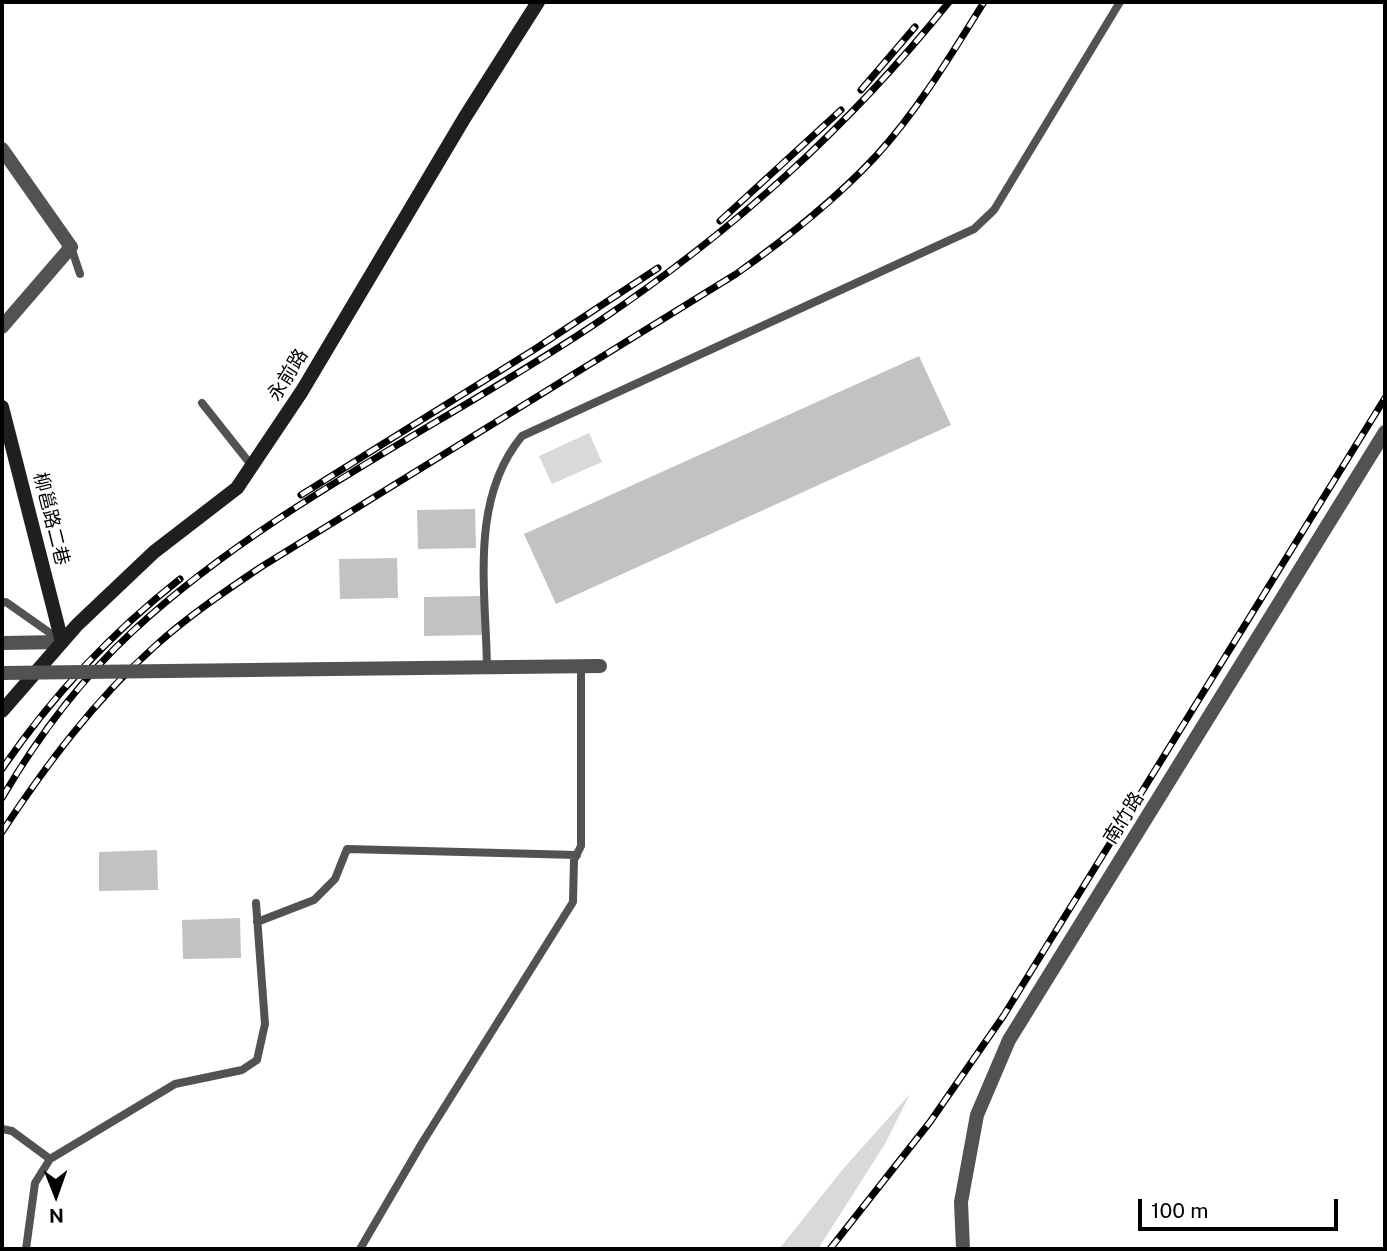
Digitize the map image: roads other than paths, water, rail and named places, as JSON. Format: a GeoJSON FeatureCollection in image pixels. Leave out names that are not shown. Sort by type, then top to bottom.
{"type":"FeatureCollection","features":[{"type":"Feature","properties":{"kind":"street","name":"永前路"},"geometry":{"type":"LineString","coordinates":[[2,711],[62,642],[153,552],[237,488],[302,391],[465,117],[538,2]]}},
{"type":"Feature","properties":{"kind":"street"},"geometry":{"type":"LineString","coordinates":[[2,149],[71,247],[2,327]]}},
{"type":"Feature","properties":{"kind":"street","name":"柳邕路二巷"},"geometry":{"type":"LineString","coordinates":[[2,407],[62,642]]}},
{"type":"Feature","properties":{"kind":"street","name":"南竹路"},"geometry":{"type":"LineString","coordinates":[[963,1249],[961,1202],[977,1115],[1009,1040],[1385,432]]}},
{"type":"Feature","properties":{"kind":"street"},"geometry":{"type":"LineString","coordinates":[[2,643],[62,642]]}},
{"type":"Feature","properties":{"kind":"street"},"geometry":{"type":"LineString","coordinates":[[2,673],[600,666]]}},
{"type":"Feature","properties":{"kind":"lane"},"geometry":{"type":"LineString","coordinates":[[487,668],[483,542],[491,490],[510,451],[522,436],[974,229],[994,210],[1120,2]]}},
{"type":"Feature","properties":{"kind":"lane"},"geometry":{"type":"LineString","coordinates":[[71,247],[80,274]]}},
{"type":"Feature","properties":{"kind":"lane"},"geometry":{"type":"LineString","coordinates":[[202,403],[252,466]]}},
{"type":"Feature","properties":{"kind":"lane"},"geometry":{"type":"LineString","coordinates":[[2,603],[6,602],[62,642]]}},
{"type":"Feature","properties":{"kind":"lane"},"geometry":{"type":"LineString","coordinates":[[360,1249],[422,1143],[573,902],[577,855],[582,846],[581,666]]}},
{"type":"Feature","properties":{"kind":"lane"},"geometry":{"type":"LineString","coordinates":[[257,922],[314,900],[335,879],[347,849],[577,855]]}},
{"type":"Feature","properties":{"kind":"lane"},"geometry":{"type":"LineString","coordinates":[[26,1249],[36,1183],[50,1159],[175,1084],[242,1070],[257,1060],[265,1024],[256,903]]}},
{"type":"Feature","properties":{"kind":"lane"},"geometry":{"type":"LineString","coordinates":[[2,1129],[12,1131],[50,1159]]}},
{"type":"Feature","properties":{"kind":"railway"},"geometry":{"type":"LineString","coordinates":[[2,798],[45,731],[96,668],[133,631],[186,586],[299,505],[540,359],[648,287],[786,176],[870,93],[949,2]]}},
{"type":"Feature","properties":{"kind":"railway"},"geometry":{"type":"LineString","coordinates":[[2,832],[54,758],[111,689],[193,615],[261,567],[736,274],[809,218],[860,173],[906,120],[984,2]]}},
{"type":"Feature","properties":{"kind":"railway"},"geometry":{"type":"LineString","coordinates":[[861,90],[915,27]]}},
{"type":"Feature","properties":{"kind":"railway"},"geometry":{"type":"LineString","coordinates":[[720,221],[841,110]]}},
{"type":"Feature","properties":{"kind":"railway"},"geometry":{"type":"LineString","coordinates":[[301,495],[535,349],[658,268]]}},
{"type":"Feature","properties":{"kind":"railway"},"geometry":{"type":"LineString","coordinates":[[830,1249],[930,1122],[1004,1015],[1385,398]]}},
{"type":"Feature","properties":{"kind":"railway"},"geometry":{"type":"LineString","coordinates":[[2,769],[41,716],[83,667],[180,579]]}}]}
